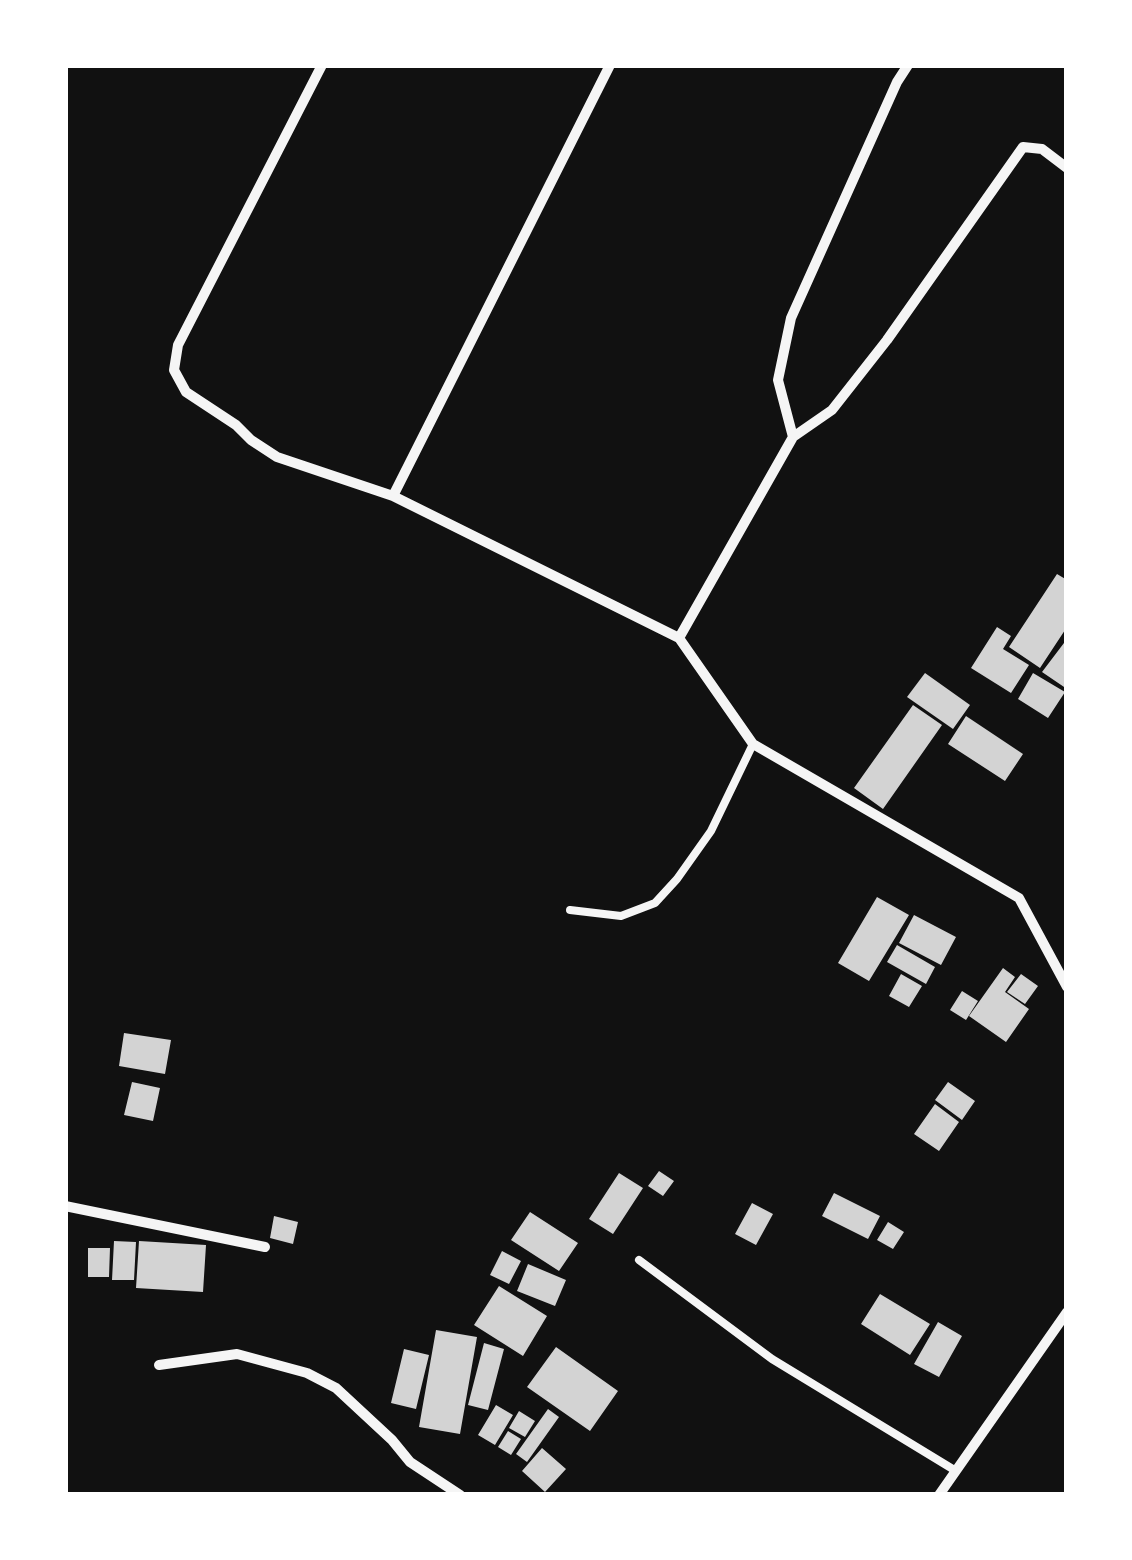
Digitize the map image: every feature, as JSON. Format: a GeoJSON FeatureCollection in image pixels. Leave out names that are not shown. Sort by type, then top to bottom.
{"type":"FeatureCollection","features":[{"type":"Feature","properties":{"kind":"street"},"geometry":{"type":"LineString","coordinates":[[322,65],[178,345],[174,370],[186,392],[236,424],[277,458],[393,496],[679,638],[753,744],[1019,898],[1067,987]]}},
{"type":"Feature","properties":{"kind":"street"},"geometry":{"type":"LineString","coordinates":[[393,496],[610,65]]}},
{"type":"Feature","properties":{"kind":"street"},"geometry":{"type":"LineString","coordinates":[[792,437],[778,380],[791,318],[888,100],[908,65]]}},
{"type":"Feature","properties":{"kind":"street"},"geometry":{"type":"LineString","coordinates":[[679,638],[792,437],[832,410],[888,340],[1023,147],[1042,149],[1067,168]]}},
{"type":"Feature","properties":{"kind":"street"},"geometry":{"type":"LineString","coordinates":[[65,1206],[265,1247]]}},
{"type":"Feature","properties":{"kind":"street"},"geometry":{"type":"LineString","coordinates":[[939,1495],[1067,1312]]}},
{"type":"Feature","properties":{"kind":"street"},"geometry":{"type":"LineString","coordinates":[[159,1365],[237,1354],[307,1374],[336,1388],[410,1462],[460,1495]]}},
{"type":"Feature","properties":{"kind":"lane"},"geometry":{"type":"LineString","coordinates":[[570,910],[620,916],[654,903],[677,879],[711,830],[753,744]]}},
{"type":"Feature","properties":{"kind":"lane"},"geometry":{"type":"LineString","coordinates":[[639,1260],[772,1359],[956,1470]]}},
{"type":"Feature","properties":{"kind":"building"},"geometry":{"type":"Polygon","coordinates":[[[1057,574],[1067,580],[1067,627],[1040,668],[1009,647],[1057,574]]]}},
{"type":"Feature","properties":{"kind":"building"},"geometry":{"type":"Polygon","coordinates":[[[997,627],[1011,636],[1003,649],[1029,665],[1011,693],[971,668],[997,627]]]}},
{"type":"Feature","properties":{"kind":"building"},"geometry":{"type":"Polygon","coordinates":[[[1067,639],[1067,689],[1042,672],[1067,639]]]}},
{"type":"Feature","properties":{"kind":"building"},"geometry":{"type":"Polygon","coordinates":[[[925,673],[970,705],[953,729],[907,697],[925,673]]]}},
{"type":"Feature","properties":{"kind":"building"},"geometry":{"type":"Polygon","coordinates":[[[1033,673],[1065,692],[1048,718],[1018,699],[1033,673]]]}},
{"type":"Feature","properties":{"kind":"building"},"geometry":{"type":"Polygon","coordinates":[[[913,705],[942,725],[883,809],[854,788],[913,705]]]}},
{"type":"Feature","properties":{"kind":"building"},"geometry":{"type":"Polygon","coordinates":[[[966,716],[1023,754],[1005,781],[948,744],[966,716]]]}},
{"type":"Feature","properties":{"kind":"building"},"geometry":{"type":"Polygon","coordinates":[[[877,897],[909,915],[869,981],[838,963],[877,897]]]}},
{"type":"Feature","properties":{"kind":"building"},"geometry":{"type":"Polygon","coordinates":[[[914,915],[956,937],[941,965],[899,943],[914,915]]]}},
{"type":"Feature","properties":{"kind":"building"},"geometry":{"type":"Polygon","coordinates":[[[897,945],[935,967],[926,984],[887,962],[897,945]]]}},
{"type":"Feature","properties":{"kind":"building"},"geometry":{"type":"Polygon","coordinates":[[[1003,968],[1015,977],[1005,992],[1029,1009],[1006,1042],[969,1016],[1003,968]]]}},
{"type":"Feature","properties":{"kind":"building"},"geometry":{"type":"Polygon","coordinates":[[[901,974],[922,986],[909,1007],[889,996],[901,974]]]}},
{"type":"Feature","properties":{"kind":"building"},"geometry":{"type":"Polygon","coordinates":[[[1021,974],[1038,986],[1025,1004],[1007,992],[1021,974]]]}},
{"type":"Feature","properties":{"kind":"building"},"geometry":{"type":"Polygon","coordinates":[[[962,991],[978,1001],[966,1020],[950,1010],[962,991]]]}},
{"type":"Feature","properties":{"kind":"building"},"geometry":{"type":"Polygon","coordinates":[[[124,1033],[171,1040],[165,1074],[119,1066],[124,1033]]]}},
{"type":"Feature","properties":{"kind":"building"},"geometry":{"type":"Polygon","coordinates":[[[132,1082],[160,1088],[153,1121],[124,1115],[132,1082]]]}},
{"type":"Feature","properties":{"kind":"building"},"geometry":{"type":"Polygon","coordinates":[[[948,1082],[975,1101],[962,1120],[935,1100],[948,1082]]]}},
{"type":"Feature","properties":{"kind":"building"},"geometry":{"type":"Polygon","coordinates":[[[935,1104],[959,1122],[939,1151],[914,1134],[935,1104]]]}},
{"type":"Feature","properties":{"kind":"building"},"geometry":{"type":"Polygon","coordinates":[[[659,1171],[674,1181],[663,1196],[648,1186],[659,1171]]]}},
{"type":"Feature","properties":{"kind":"building"},"geometry":{"type":"Polygon","coordinates":[[[619,1173],[643,1188],[613,1234],[589,1219],[619,1173]]]}},
{"type":"Feature","properties":{"kind":"building"},"geometry":{"type":"Polygon","coordinates":[[[834,1193],[880,1216],[868,1239],[822,1216],[834,1193]]]}},
{"type":"Feature","properties":{"kind":"building"},"geometry":{"type":"Polygon","coordinates":[[[752,1203],[773,1214],[756,1245],[735,1234],[752,1203]]]}},
{"type":"Feature","properties":{"kind":"building"},"geometry":{"type":"Polygon","coordinates":[[[530,1212],[578,1243],[559,1271],[511,1240],[530,1212]]]}},
{"type":"Feature","properties":{"kind":"building"},"geometry":{"type":"Polygon","coordinates":[[[274,1216],[298,1222],[293,1244],[270,1238],[274,1216]]]}},
{"type":"Feature","properties":{"kind":"building"},"geometry":{"type":"Polygon","coordinates":[[[888,1222],[904,1232],[893,1249],[877,1240],[888,1222]]]}},
{"type":"Feature","properties":{"kind":"building"},"geometry":{"type":"Polygon","coordinates":[[[114,1241],[136,1242],[134,1280],[112,1280],[114,1241]]]}},
{"type":"Feature","properties":{"kind":"building"},"geometry":{"type":"Polygon","coordinates":[[[139,1241],[206,1245],[203,1292],[136,1288],[139,1241]]]}},
{"type":"Feature","properties":{"kind":"building"},"geometry":{"type":"Polygon","coordinates":[[[88,1248],[110,1248],[109,1277],[88,1277],[88,1248]]]}},
{"type":"Feature","properties":{"kind":"building"},"geometry":{"type":"Polygon","coordinates":[[[502,1251],[521,1261],[509,1284],[490,1275],[502,1251]]]}},
{"type":"Feature","properties":{"kind":"building"},"geometry":{"type":"Polygon","coordinates":[[[528,1264],[566,1280],[555,1306],[517,1291],[528,1264]]]}},
{"type":"Feature","properties":{"kind":"building"},"geometry":{"type":"Polygon","coordinates":[[[499,1286],[547,1316],[523,1356],[474,1325],[499,1286]]]}},
{"type":"Feature","properties":{"kind":"building"},"geometry":{"type":"Polygon","coordinates":[[[880,1294],[930,1324],[910,1355],[861,1324],[880,1294]]]}},
{"type":"Feature","properties":{"kind":"building"},"geometry":{"type":"Polygon","coordinates":[[[938,1322],[962,1336],[939,1377],[914,1364],[938,1322]]]}},
{"type":"Feature","properties":{"kind":"building"},"geometry":{"type":"Polygon","coordinates":[[[436,1330],[477,1337],[460,1434],[419,1427],[436,1330]]]}},
{"type":"Feature","properties":{"kind":"building"},"geometry":{"type":"Polygon","coordinates":[[[484,1343],[504,1349],[488,1410],[468,1405],[484,1343]]]}},
{"type":"Feature","properties":{"kind":"building"},"geometry":{"type":"Polygon","coordinates":[[[556,1347],[618,1391],[590,1431],[527,1387],[556,1347]]]}},
{"type":"Feature","properties":{"kind":"building"},"geometry":{"type":"Polygon","coordinates":[[[404,1349],[429,1355],[416,1409],[391,1403],[404,1349]]]}},
{"type":"Feature","properties":{"kind":"building"},"geometry":{"type":"Polygon","coordinates":[[[496,1405],[513,1415],[495,1445],[478,1435],[496,1405]]]}},
{"type":"Feature","properties":{"kind":"building"},"geometry":{"type":"Polygon","coordinates":[[[548,1409],[559,1417],[527,1462],[516,1454],[548,1409]]]}},
{"type":"Feature","properties":{"kind":"building"},"geometry":{"type":"Polygon","coordinates":[[[519,1411],[535,1421],[525,1437],[509,1428],[519,1411]]]}},
{"type":"Feature","properties":{"kind":"building"},"geometry":{"type":"Polygon","coordinates":[[[508,1431],[521,1439],[511,1455],[498,1447],[508,1431]]]}},
{"type":"Feature","properties":{"kind":"building"},"geometry":{"type":"Polygon","coordinates":[[[542,1448],[566,1469],[545,1492],[522,1471],[542,1448]]]}}]}
